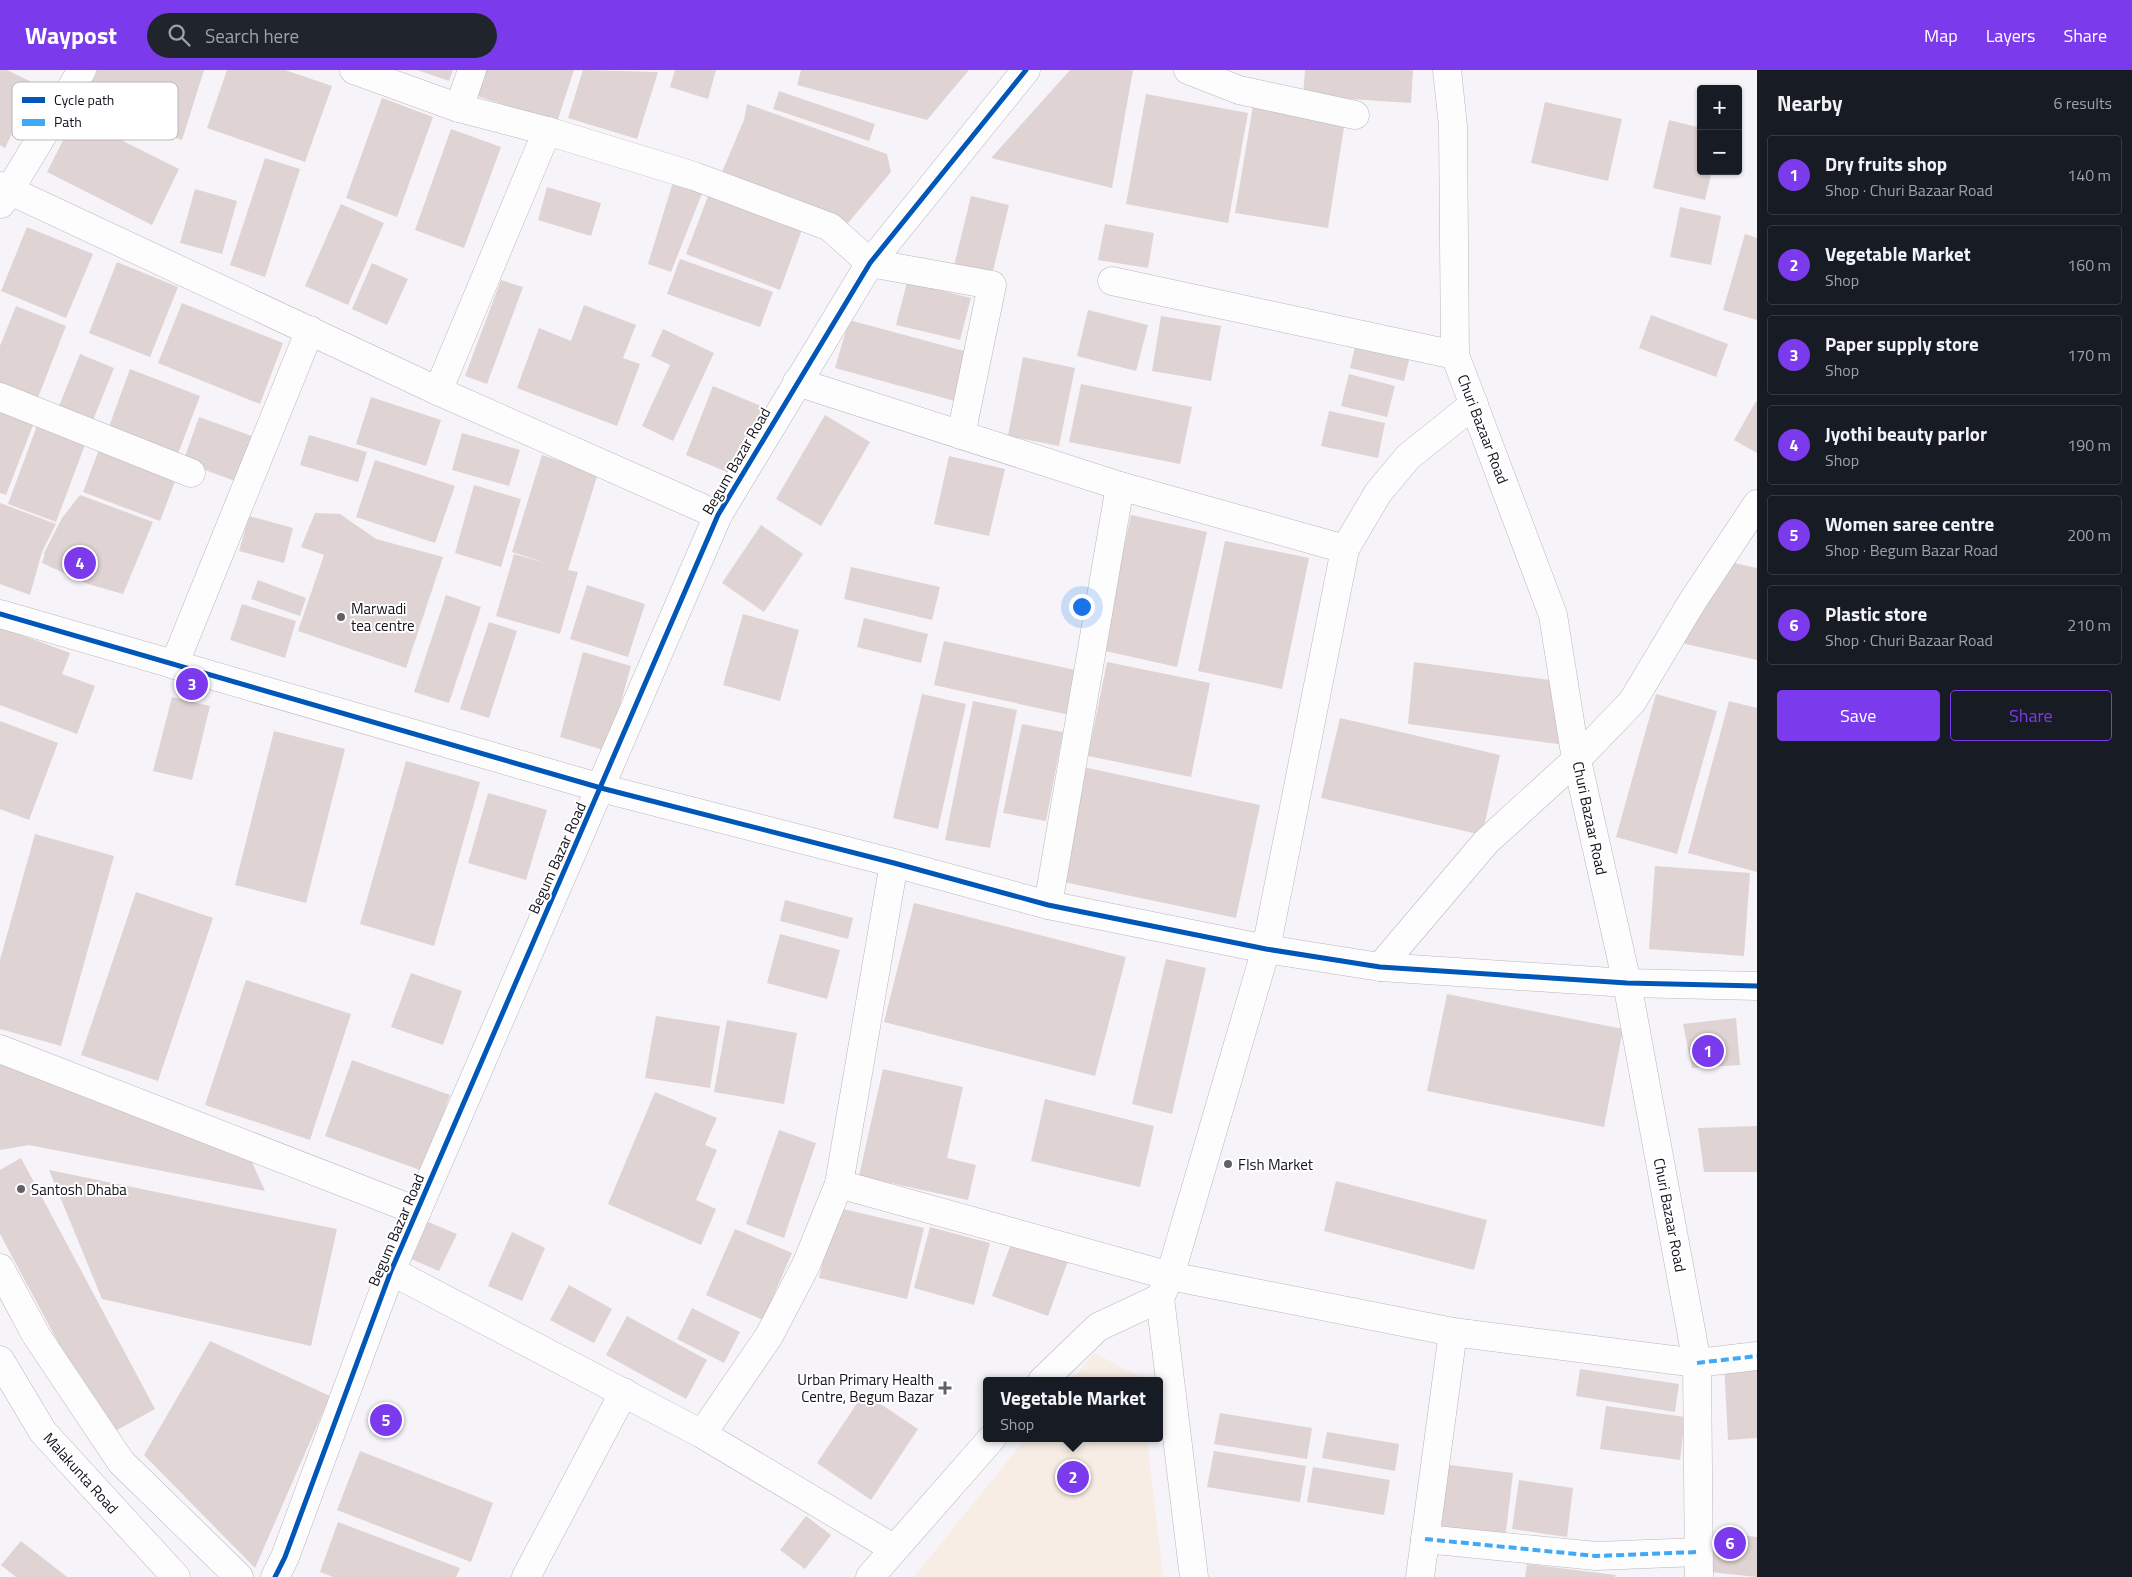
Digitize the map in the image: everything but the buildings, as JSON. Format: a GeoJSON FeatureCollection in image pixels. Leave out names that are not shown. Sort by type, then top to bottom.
{"type":"FeatureCollection","features":[{"type":"Feature","properties":{"kind":"street"},"geometry":{"type":"LineString","coordinates":[[74,82],[82,70]]}},
{"type":"Feature","properties":{"kind":"street"},"geometry":{"type":"LineString","coordinates":[[354,70],[460,108],[547,131],[694,176],[830,227],[870,263],[992,285],[961,435]]}},
{"type":"Feature","properties":{"kind":"street"},"geometry":{"type":"LineString","coordinates":[[460,108],[472,70]]}},
{"type":"Feature","properties":{"kind":"street","name":"Begum Bazar Road"},"geometry":{"type":"LineString","coordinates":[[275,1577],[285,1557],[391,1271],[718,515],[870,263],[1026,70]]}},
{"type":"Feature","properties":{"kind":"street"},"geometry":{"type":"LineString","coordinates":[[1188,70],[1239,90],[1355,115]]}},
{"type":"Feature","properties":{"kind":"street","name":"Churi Bazaar Road"},"geometry":{"type":"LineString","coordinates":[[1447,70],[1453,126],[1455,355],[1553,615],[1577,759],[1626,983],[1697,1363],[1699,1565]]}},
{"type":"Feature","properties":{"kind":"street"},"geometry":{"type":"LineString","coordinates":[[438,391],[547,131]]}},
{"type":"Feature","properties":{"kind":"street"},"geometry":{"type":"LineString","coordinates":[[37,140],[3,193],[310,330],[438,391],[718,515]]}},
{"type":"Feature","properties":{"kind":"street"},"geometry":{"type":"LineString","coordinates":[[1112,281],[1455,355]]}},
{"type":"Feature","properties":{"kind":"street"},"geometry":{"type":"LineString","coordinates":[[174,664],[310,330]]}},
{"type":"Feature","properties":{"kind":"street"},"geometry":{"type":"LineString","coordinates":[[797,382],[1120,486],[1345,549]]}},
{"type":"Feature","properties":{"kind":"street"},"geometry":{"type":"LineString","coordinates":[[0,397],[190,473]]}},
{"type":"Feature","properties":{"kind":"street"},"geometry":{"type":"LineString","coordinates":[[1194,1577],[1165,1287],[1266,949],[1345,549],[1378,493],[1408,457],[1474,404]]}},
{"type":"Feature","properties":{"kind":"street"},"geometry":{"type":"LineString","coordinates":[[1048,906],[1120,486]]}},
{"type":"Feature","properties":{"kind":"street"},"geometry":{"type":"LineString","coordinates":[[1380,967],[1486,842],[1577,759],[1632,702],[1692,602],[1757,504]]}},
{"type":"Feature","properties":{"kind":"street"},"geometry":{"type":"LineString","coordinates":[[0,614],[601,788],[894,863],[1048,906],[1266,949],[1380,967],[1626,983],[1757,986]]}},
{"type":"Feature","properties":{"kind":"street"},"geometry":{"type":"LineString","coordinates":[[702,1434],[769,1336],[806,1265],[839,1184],[894,863]]}},
{"type":"Feature","properties":{"kind":"street"},"geometry":{"type":"LineString","coordinates":[[0,1049],[417,1211]]}},
{"type":"Feature","properties":{"kind":"street"},"geometry":{"type":"LineString","coordinates":[[839,1184],[1165,1287],[1453,1332],[1697,1363],[1757,1356]]}},
{"type":"Feature","properties":{"kind":"street"},"geometry":{"type":"LineString","coordinates":[[0,1268],[36,1335],[122,1462],[239,1577]]}},
{"type":"Feature","properties":{"kind":"street"},"geometry":{"type":"LineString","coordinates":[[391,1271],[702,1434],[893,1548]]}},
{"type":"Feature","properties":{"kind":"street"},"geometry":{"type":"LineString","coordinates":[[1046,1377],[1098,1326],[1165,1287]]}},
{"type":"Feature","properties":{"kind":"street"},"geometry":{"type":"LineString","coordinates":[[1420,1577],[1453,1332]]}},
{"type":"Feature","properties":{"kind":"street","name":"Malakunta Road"},"geometry":{"type":"LineString","coordinates":[[0,1360],[43,1432],[176,1577]]}},
{"type":"Feature","properties":{"kind":"street"},"geometry":{"type":"LineString","coordinates":[[526,1577],[624,1392]]}},
{"type":"Feature","properties":{"kind":"street"},"geometry":{"type":"LineString","coordinates":[[870,1577],[893,1548],[988,1442]]}},
{"type":"Feature","properties":{"kind":"street"},"geometry":{"type":"LineString","coordinates":[[1425,1539],[1699,1565]]}},
{"type":"Feature","properties":{"kind":"shaded area"},"geometry":{"type":"Polygon","coordinates":[[[1094,1353],[1141,1377],[1075,1377],[1094,1353]]]}},
{"type":"Feature","properties":{"kind":"shaded area"},"geometry":{"type":"Polygon","coordinates":[[[1023,1442],[1147,1442],[1163,1577],[914,1577],[1023,1442]]]}},
{"type":"Feature","properties":{"kind":"marked path"},"geometry":{"type":"LineString","coordinates":[[1697,1363],[1757,1356]]}},
{"type":"Feature","properties":{"kind":"marked path"},"geometry":{"type":"LineString","coordinates":[[1425,1539],[1596,1556],[1698,1552]]}},
{"type":"Feature","properties":{"kind":"cycle path"},"geometry":{"type":"LineString","coordinates":[[275,1577],[285,1557],[391,1271],[718,515],[870,263],[1026,70]]}},
{"type":"Feature","properties":{"kind":"cycle path"},"geometry":{"type":"LineString","coordinates":[[0,614],[601,788],[894,863],[1048,905],[1266,949],[1380,967],[1627,983],[1757,986]]}},
{"type":"Feature","properties":{"kind":"place","name":"Jyothi beauty parlor"},"geometry":{"type":"Point","coordinates":[80,563]}},
{"type":"Feature","properties":{"kind":"place","name":"Marwadi tea centre"},"geometry":{"type":"Point","coordinates":[341,617]}},
{"type":"Feature","properties":{"kind":"place","name":"Paper supply store"},"geometry":{"type":"Point","coordinates":[192,684]}},
{"type":"Feature","properties":{"kind":"place","name":"Dry fruits shop"},"geometry":{"type":"Point","coordinates":[1708,1051]}},
{"type":"Feature","properties":{"kind":"place","name":"FIsh Market"},"geometry":{"type":"Point","coordinates":[1228,1164]}},
{"type":"Feature","properties":{"kind":"place","name":"Santosh Dhaba"},"geometry":{"type":"Point","coordinates":[21,1189]}},
{"type":"Feature","properties":{"kind":"place","name":"Urban Primary Health Centre, Begum Bazar"},"geometry":{"type":"Point","coordinates":[945,1388]}},
{"type":"Feature","properties":{"kind":"place","name":"Women saree centre"},"geometry":{"type":"Point","coordinates":[386,1420]}},
{"type":"Feature","properties":{"kind":"place","name":"Vegetable Market"},"geometry":{"type":"Point","coordinates":[1073,1477]}},
{"type":"Feature","properties":{"kind":"place","name":"Plastic store"},"geometry":{"type":"Point","coordinates":[1730,1543]}}]}
